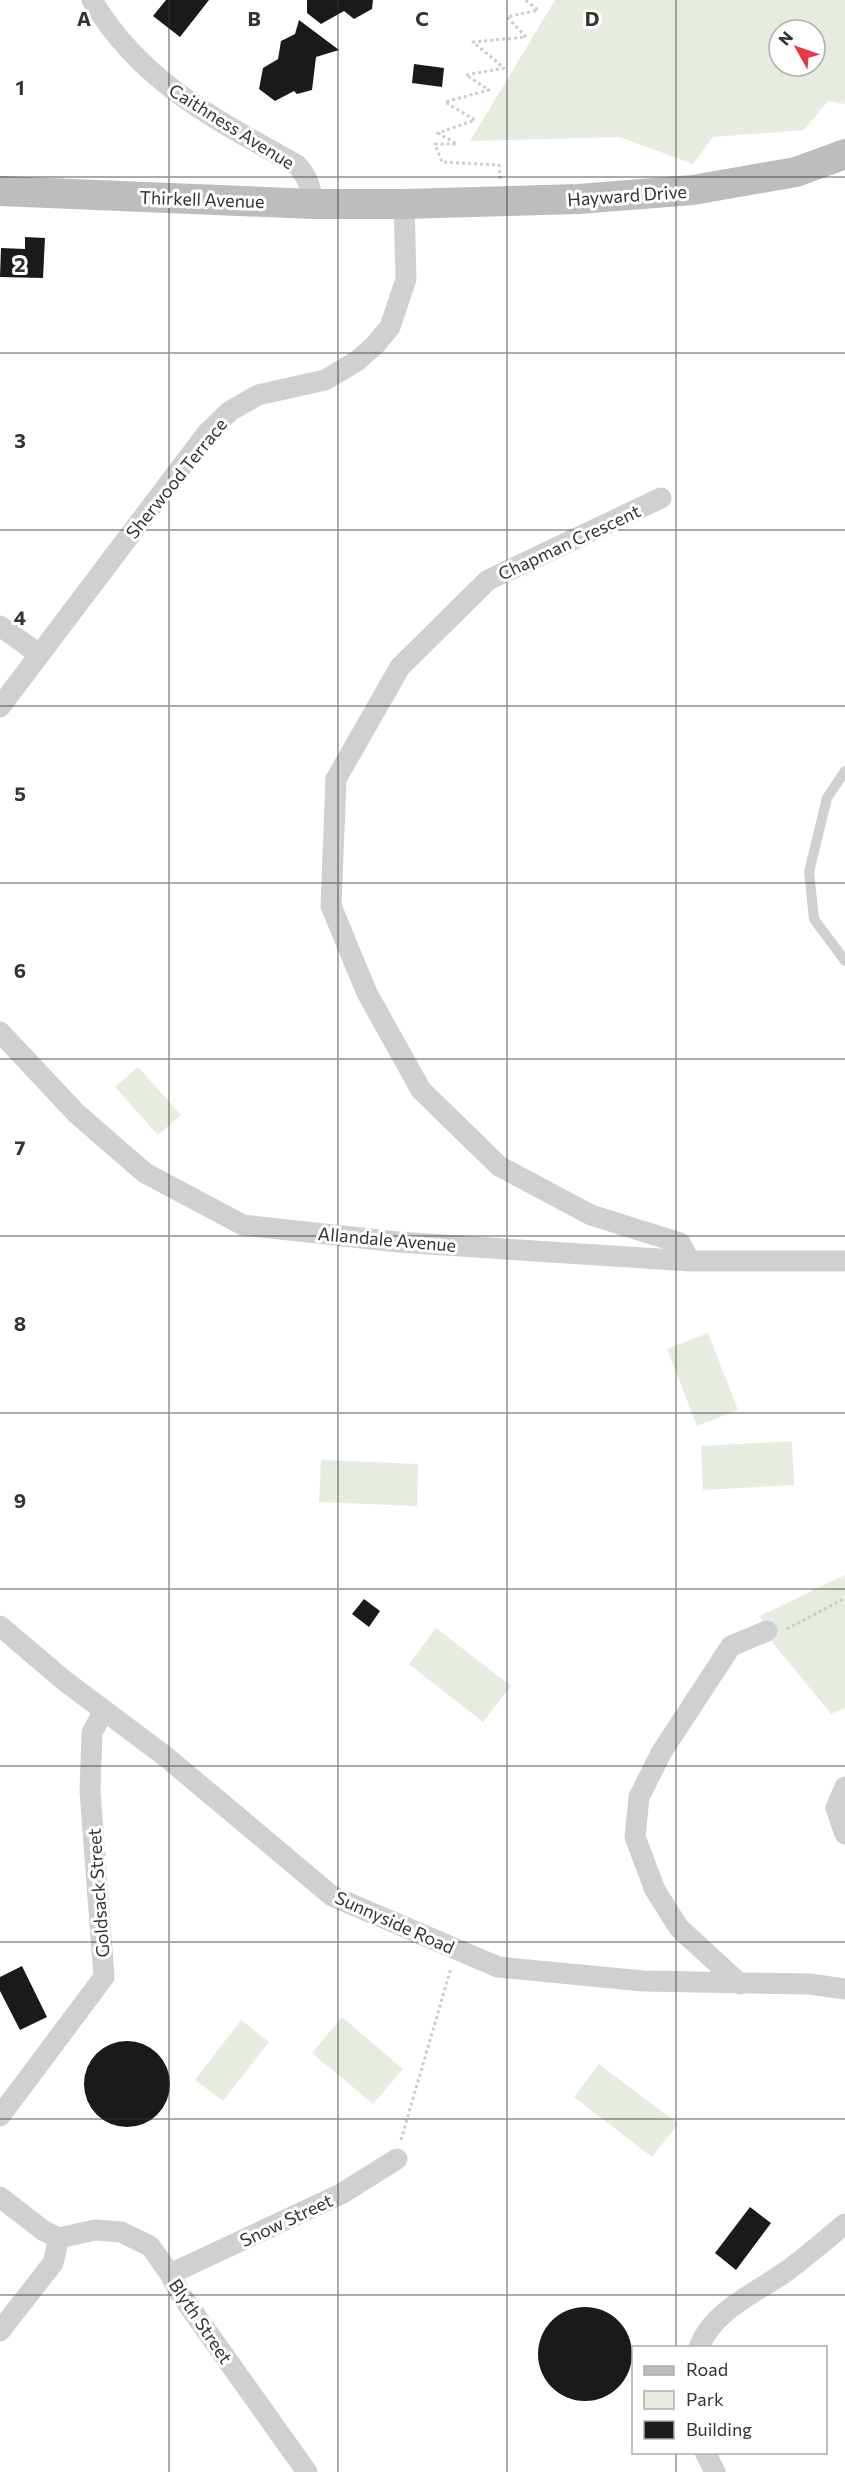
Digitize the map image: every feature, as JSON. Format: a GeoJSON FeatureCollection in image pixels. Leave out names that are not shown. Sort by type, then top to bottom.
{"type":"FeatureCollection","features":[{"type":"Feature","properties":{"kind":"street","name":"Caithness Avenue"},"geometry":{"type":"LineString","coordinates":[[92,0],[116,36],[167,87],[205,114],[297,165],[305,174],[311,188],[313,204]]}},
{"type":"Feature","properties":{"kind":"street","name":"Hayward Drive"},"geometry":{"type":"LineString","coordinates":[[404,204],[578,199],[693,190],[796,172],[845,154]]}},
{"type":"Feature","properties":{"kind":"street","name":"Thirkell Avenue"},"geometry":{"type":"LineString","coordinates":[[0,191],[313,204],[404,204]]}},
{"type":"Feature","properties":{"kind":"street","name":"Sherwood Terrace"},"geometry":{"type":"LineString","coordinates":[[0,707],[207,433],[230,411],[258,395],[325,380],[357,361],[390,327],[406,279],[404,204]]}},
{"type":"Feature","properties":{"kind":"street","name":"Chapman Crescent"},"geometry":{"type":"LineString","coordinates":[[661,498],[488,580],[400,667],[336,779],[331,906],[367,993],[421,1090],[452,1121],[499,1166],[591,1215],[680,1243],[690,1261]]}},
{"type":"Feature","properties":{"kind":"street"},"geometry":{"type":"LineString","coordinates":[[0,626],[39,654]]}},
{"type":"Feature","properties":{"kind":"street","name":"Allandale Avenue"},"geometry":{"type":"LineString","coordinates":[[0,1032],[76,1113],[146,1173],[243,1225],[399,1242],[690,1261],[845,1261]]}},
{"type":"Feature","properties":{"kind":"street","name":"Sunnyside Road"},"geometry":{"type":"LineString","coordinates":[[0,1626],[165,1756],[332,1896],[352,1905],[498,1967],[643,1981],[810,1984],[845,1989]]}},
{"type":"Feature","properties":{"kind":"street"},"geometry":{"type":"LineString","coordinates":[[740,1984],[679,1928],[655,1890],[635,1837],[639,1797],[661,1753],[731,1646],[767,1631]]}},
{"type":"Feature","properties":{"kind":"street","name":"Goldsack Street"},"geometry":{"type":"LineString","coordinates":[[2,2105],[104,1977],[90,1791],[92,1733],[104,1710]]}},
{"type":"Feature","properties":{"kind":"street"},"geometry":{"type":"LineString","coordinates":[[845,1787],[836,1809],[845,1834]]}},
{"type":"Feature","properties":{"kind":"street","name":"Snow Street"},"geometry":{"type":"LineString","coordinates":[[170,2274],[341,2194],[397,2159]]}},
{"type":"Feature","properties":{"kind":"street"},"geometry":{"type":"LineString","coordinates":[[0,2198],[44,2231],[59,2238],[53,2263],[0,2331]]}},
{"type":"Feature","properties":{"kind":"street"},"geometry":{"type":"LineString","coordinates":[[700,2346],[702,2339],[733,2305],[784,2273],[845,2224]]}},
{"type":"Feature","properties":{"kind":"street","name":"Blyth Street"},"geometry":{"type":"LineString","coordinates":[[59,2238],[95,2230],[121,2232],[150,2246],[170,2274],[181,2295],[307,2472]]}},
{"type":"Feature","properties":{"kind":"street"},"geometry":{"type":"LineString","coordinates":[[706,2454],[715,2472]]}},
{"type":"Feature","properties":{"kind":"lane"},"geometry":{"type":"LineString","coordinates":[[845,771],[827,798],[809,872],[814,919],[845,961]]}},
{"type":"Feature","properties":{"kind":"path"},"geometry":{"type":"LineString","coordinates":[[501,201],[499,165],[442,162],[435,144],[457,144],[438,133],[475,120],[445,102],[489,90],[466,75],[504,68],[473,42],[526,37],[507,17],[538,10],[525,0]]}},
{"type":"Feature","properties":{"kind":"path"},"geometry":{"type":"LineString","coordinates":[[767,1631],[788,1629],[845,1598]]}},
{"type":"Feature","properties":{"kind":"path"},"geometry":{"type":"LineString","coordinates":[[402,2134],[450,1972]]}},
{"type":"Feature","properties":{"kind":"green space"},"geometry":{"type":"Polygon","coordinates":[[[555,0],[845,0],[845,104],[828,101],[804,130],[713,137],[693,164],[620,137],[470,141],[555,0]]]}},
{"type":"Feature","properties":{"kind":"green space"},"geometry":{"type":"Polygon","coordinates":[[[138,1067],[181,1115],[158,1135],[115,1087],[138,1067]]]}},
{"type":"Feature","properties":{"kind":"green space"},"geometry":{"type":"Polygon","coordinates":[[[708,1333],[738,1410],[697,1426],[667,1349],[708,1333]]]}},
{"type":"Feature","properties":{"kind":"green space"},"geometry":{"type":"Polygon","coordinates":[[[792,1441],[794,1485],[703,1490],[701,1446],[792,1441]]]}},
{"type":"Feature","properties":{"kind":"green space"},"geometry":{"type":"Polygon","coordinates":[[[321,1460],[418,1464],[417,1506],[319,1502],[321,1460]]]}},
{"type":"Feature","properties":{"kind":"green space"},"geometry":{"type":"Polygon","coordinates":[[[845,1575],[845,1708],[831,1714],[773,1643],[760,1616],[845,1575]]]}},
{"type":"Feature","properties":{"kind":"green space"},"geometry":{"type":"Polygon","coordinates":[[[436,1628],[511,1686],[483,1722],[409,1664],[436,1628]]]}},
{"type":"Feature","properties":{"kind":"green space"},"geometry":{"type":"Polygon","coordinates":[[[342,2017],[403,2069],[373,2104],[312,2053],[342,2017]]]}},
{"type":"Feature","properties":{"kind":"green space"},"geometry":{"type":"Polygon","coordinates":[[[241,2020],[269,2042],[223,2101],[195,2080],[241,2020]]]}},
{"type":"Feature","properties":{"kind":"green space"},"geometry":{"type":"Polygon","coordinates":[[[599,2064],[678,2124],[652,2157],[574,2097],[599,2064]]]}},
{"type":"Feature","properties":{"kind":"building"},"geometry":{"type":"Polygon","coordinates":[[[166,0],[209,0],[180,37],[153,16],[166,0]]]}},
{"type":"Feature","properties":{"kind":"building"},"geometry":{"type":"Polygon","coordinates":[[[307,0],[373,0],[372,9],[354,19],[344,11],[321,24],[307,13],[307,0]]]}},
{"type":"Feature","properties":{"kind":"building"},"geometry":{"type":"Polygon","coordinates":[[[299,20],[339,50],[316,57],[312,90],[297,94],[294,91],[275,101],[259,89],[263,68],[278,59],[281,41],[295,34],[299,20]]]}},
{"type":"Feature","properties":{"kind":"building"},"geometry":{"type":"Polygon","coordinates":[[[414,64],[444,68],[442,87],[412,83],[414,64]]]}},
{"type":"Feature","properties":{"kind":"building"},"geometry":{"type":"Polygon","coordinates":[[[25,237],[45,238],[43,278],[0,277],[1,248],[25,249],[25,237]]]}},
{"type":"Feature","properties":{"kind":"building"},"geometry":{"type":"Polygon","coordinates":[[[364,1599],[380,1611],[369,1627],[352,1614],[364,1599]]]}},
{"type":"Feature","properties":{"kind":"building"},"geometry":{"type":"Polygon","coordinates":[[[22,1966],[47,2017],[20,2030],[0,1991],[0,1977],[22,1966]]]}},
{"type":"Feature","properties":{"kind":"building"},"geometry":{"type":"Polygon","coordinates":[[[127,2041],[151,2048],[163,2060],[170,2084],[163,2108],[151,2120],[127,2127],[103,2120],[91,2108],[84,2084],[91,2060],[103,2048],[127,2041]]]}},
{"type":"Feature","properties":{"kind":"building"},"geometry":{"type":"Polygon","coordinates":[[[750,2207],[771,2223],[736,2270],[715,2253],[750,2207]]]}},
{"type":"Feature","properties":{"kind":"building"},"geometry":{"type":"Polygon","coordinates":[[[585,2307],[603,2311],[618,2321],[628,2336],[632,2354],[628,2372],[618,2387],[603,2397],[585,2401],[567,2397],[552,2387],[542,2372],[538,2354],[542,2336],[552,2321],[567,2311],[585,2307]]]}}]}
